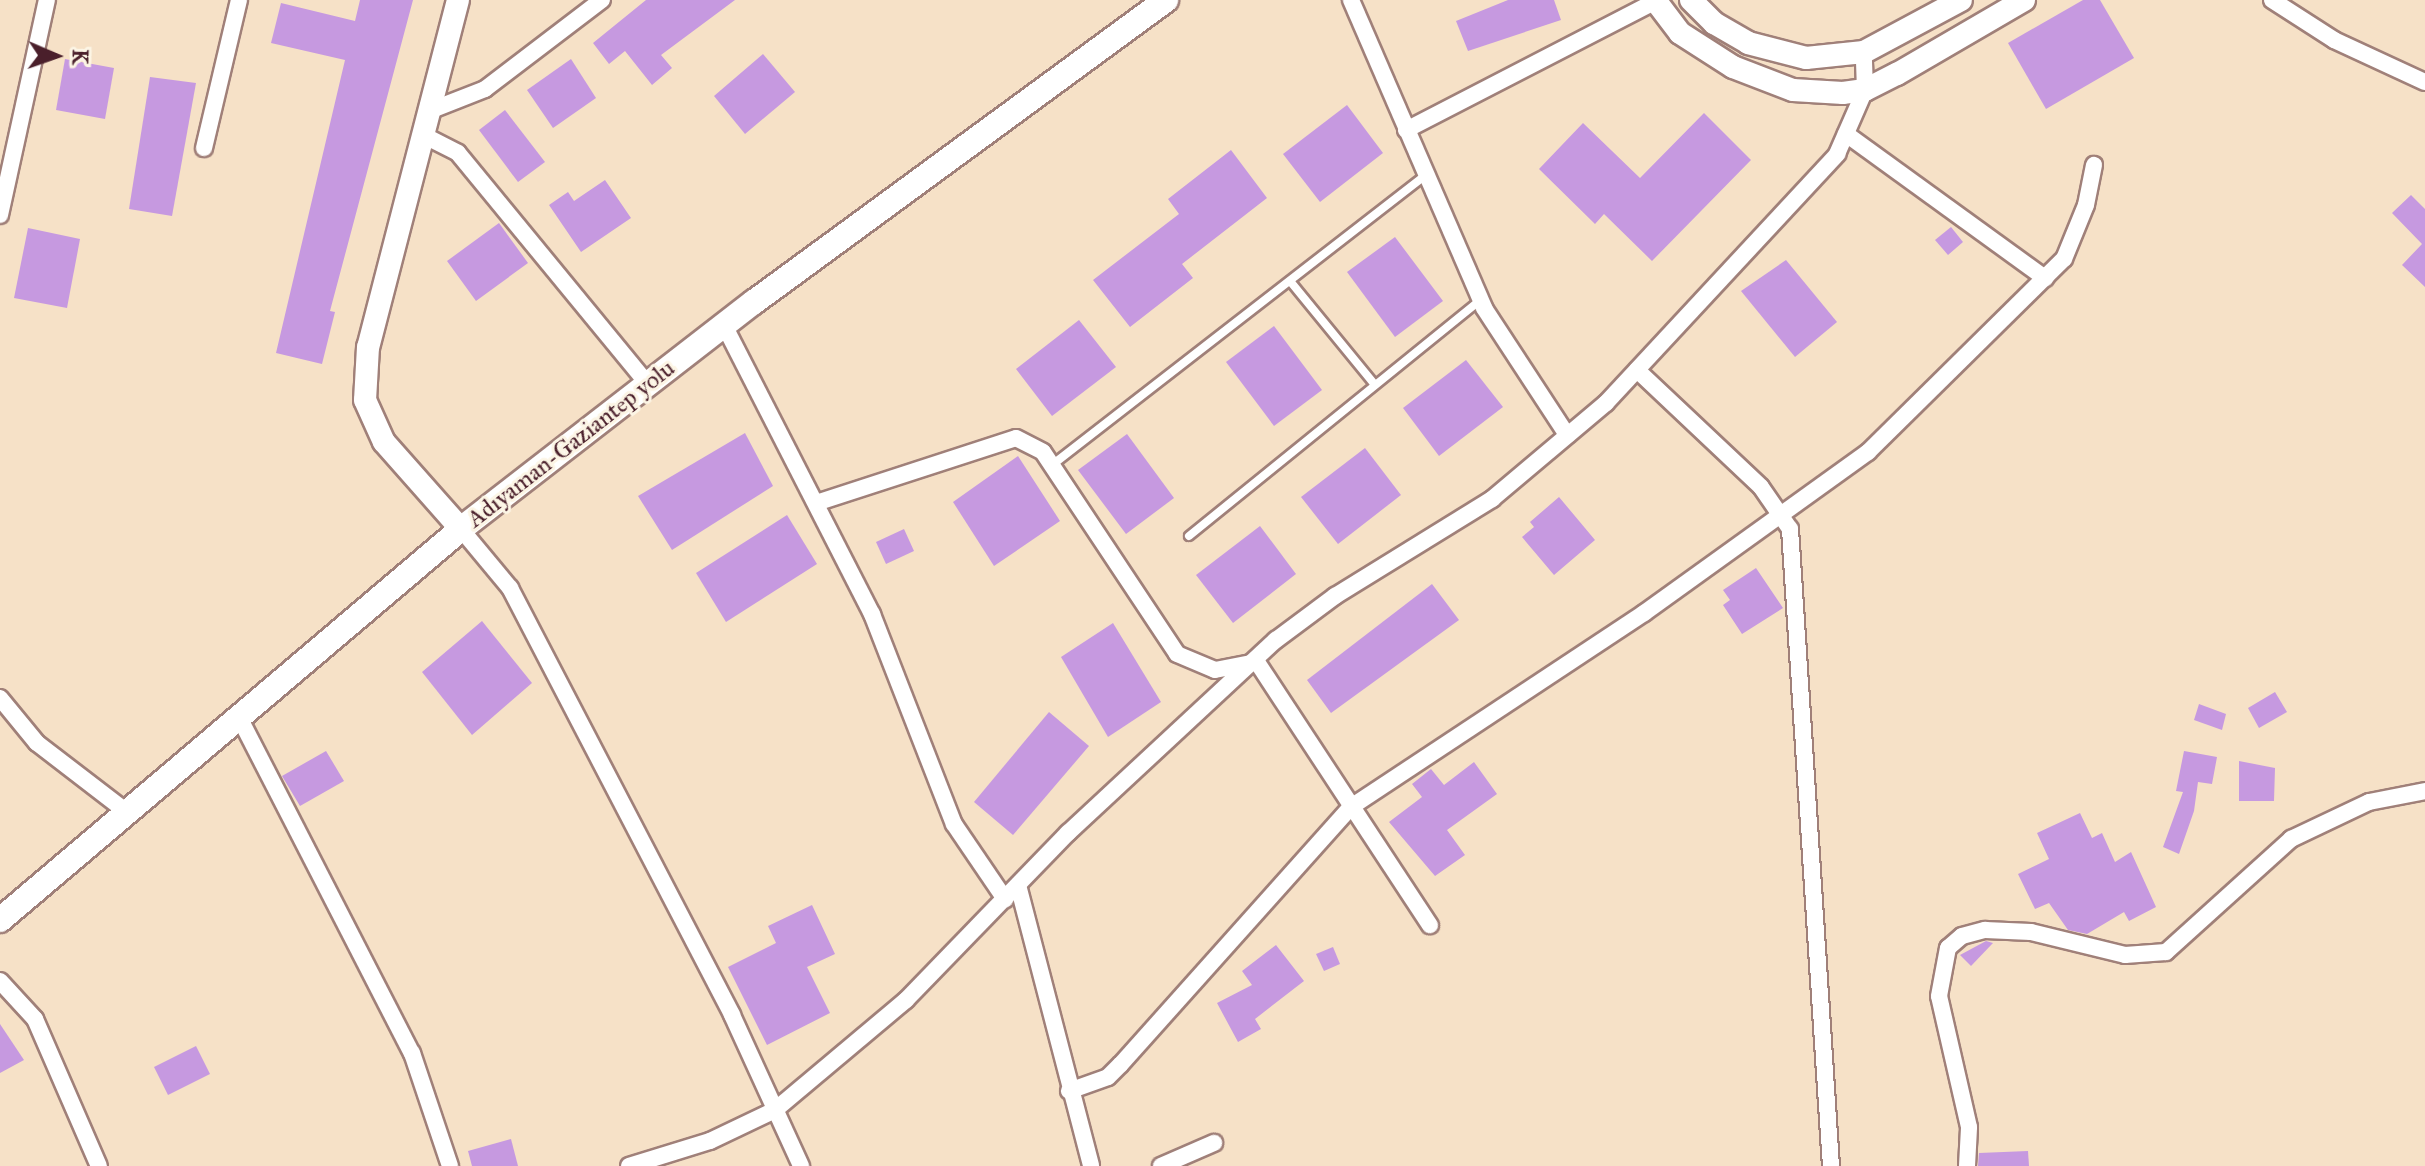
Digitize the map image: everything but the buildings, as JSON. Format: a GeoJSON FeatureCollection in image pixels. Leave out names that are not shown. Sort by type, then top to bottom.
{"type":"FeatureCollection","features":[{"type":"Feature","properties":{"kind":"main road"},"geometry":{"type":"LineString","coordinates":[[458,0],[368,347],[365,400],[384,442],[461,529]]}},
{"type":"Feature","properties":{"kind":"main road","name":"Adıyaman-Gaziantep yolu"},"geometry":{"type":"LineString","coordinates":[[0,920],[461,529],[724,325],[1166,0]]}},
{"type":"Feature","properties":{"kind":"main road"},"geometry":{"type":"LineString","coordinates":[[1656,0],[1680,33],[1733,67],[1793,90],[1865,90],[2024,0]]}},
{"type":"Feature","properties":{"kind":"main road"},"geometry":{"type":"LineString","coordinates":[[1691,0],[1714,23],[1748,43],[1806,58],[1864,52],[1961,0]]}},
{"type":"Feature","properties":{"kind":"street"},"geometry":{"type":"LineString","coordinates":[[0,215],[47,0]]}},
{"type":"Feature","properties":{"kind":"street"},"geometry":{"type":"LineString","coordinates":[[204,148],[239,0]]}},
{"type":"Feature","properties":{"kind":"street"},"geometry":{"type":"LineString","coordinates":[[429,111],[485,89],[602,0]]}},
{"type":"Feature","properties":{"kind":"street"},"geometry":{"type":"LineString","coordinates":[[1351,0],[1481,299],[1567,435]]}},
{"type":"Feature","properties":{"kind":"street"},"geometry":{"type":"LineString","coordinates":[[1406,130],[1656,0]]}},
{"type":"Feature","properties":{"kind":"street"},"geometry":{"type":"LineString","coordinates":[[2272,0],[2334,40],[2425,82]]}},
{"type":"Feature","properties":{"kind":"street"},"geometry":{"type":"LineString","coordinates":[[629,1166],[710,1141],[775,1110],[906,1000],[1162,742],[1257,662],[1276,640],[1335,596],[1492,499],[1567,435],[1637,370],[1837,154],[1865,90],[1864,52]]}},
{"type":"Feature","properties":{"kind":"street"},"geometry":{"type":"LineString","coordinates":[[1846,134],[2045,278]]}},
{"type":"Feature","properties":{"kind":"street"},"geometry":{"type":"LineString","coordinates":[[423,135],[458,153],[475,171],[648,384]]}},
{"type":"Feature","properties":{"kind":"street"},"geometry":{"type":"LineString","coordinates":[[1069,1091],[1115,1070],[1351,807],[1644,613],[1868,452],[2045,278],[2075,239],[2094,165]]}},
{"type":"Feature","properties":{"kind":"street"},"geometry":{"type":"LineString","coordinates":[[724,325],[872,614],[954,824],[1005,899]]}},
{"type":"Feature","properties":{"kind":"street"},"geometry":{"type":"LineString","coordinates":[[1637,370],[1783,512],[1795,551],[1812,925],[1831,1166]]}},
{"type":"Feature","properties":{"kind":"street"},"geometry":{"type":"LineString","coordinates":[[816,503],[1016,438],[1043,452],[1177,654],[1215,670],[1257,662]]}},
{"type":"Feature","properties":{"kind":"street"},"geometry":{"type":"LineString","coordinates":[[461,529],[510,588],[732,1015],[801,1166]]}},
{"type":"Feature","properties":{"kind":"street"},"geometry":{"type":"LineString","coordinates":[[1257,662],[1430,925]]}},
{"type":"Feature","properties":{"kind":"street"},"geometry":{"type":"LineString","coordinates":[[0,698],[37,743],[127,812]]}},
{"type":"Feature","properties":{"kind":"street"},"geometry":{"type":"LineString","coordinates":[[239,717],[412,1053],[450,1166]]}},
{"type":"Feature","properties":{"kind":"street"},"geometry":{"type":"LineString","coordinates":[[1967,1166],[1969,1127],[1939,996],[1948,948],[1962,936],[1985,930],[2031,932],[2125,955],[2166,952],[2291,839],[2369,802],[2425,791]]}},
{"type":"Feature","properties":{"kind":"street"},"geometry":{"type":"LineString","coordinates":[[1018,885],[1069,1091],[1091,1166]]}},
{"type":"Feature","properties":{"kind":"street"},"geometry":{"type":"LineString","coordinates":[[0,981],[35,1019],[99,1166]]}},
{"type":"Feature","properties":{"kind":"street"},"geometry":{"type":"LineString","coordinates":[[1161,1166],[1214,1143]]}},
{"type":"Feature","properties":{"kind":"lane"},"geometry":{"type":"LineString","coordinates":[[1052,465],[1425,176]]}},
{"type":"Feature","properties":{"kind":"lane"},"geometry":{"type":"LineString","coordinates":[[1290,281],[1375,385]]}},
{"type":"Feature","properties":{"kind":"lane"},"geometry":{"type":"LineString","coordinates":[[1189,536],[1481,299]]}}]}
